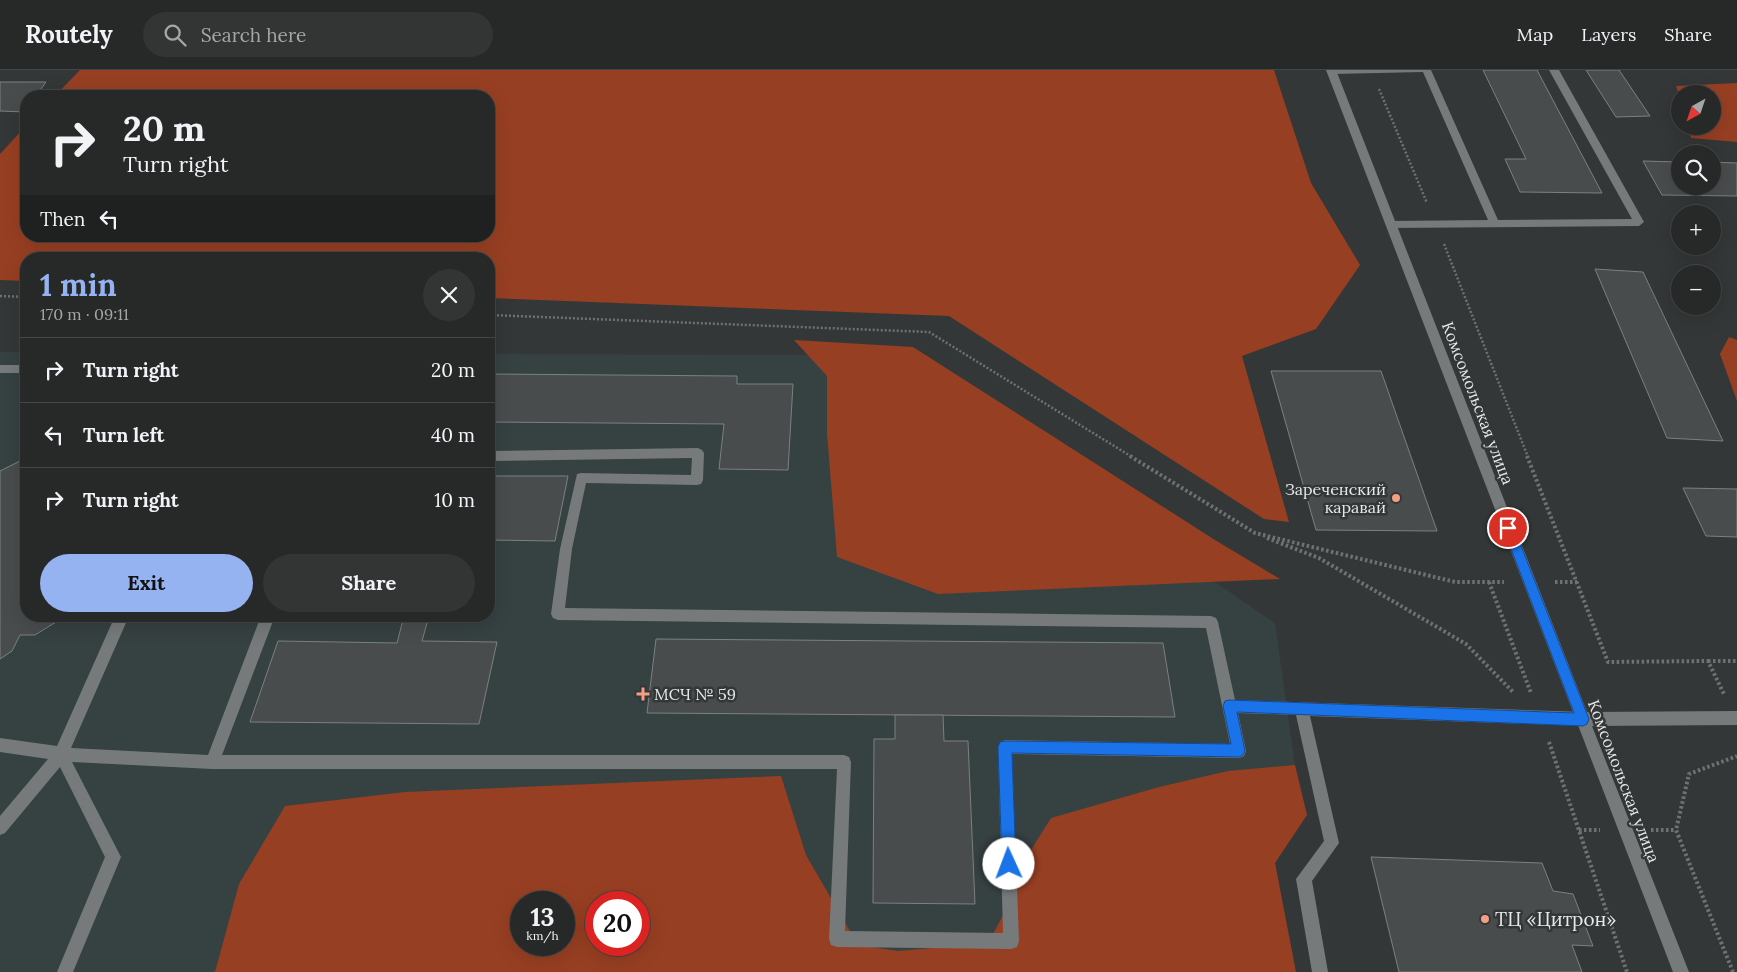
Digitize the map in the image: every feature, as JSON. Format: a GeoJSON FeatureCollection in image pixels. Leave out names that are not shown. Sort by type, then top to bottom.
{"type":"FeatureCollection","features":[{"type":"Feature","properties":{"kind":"street"},"geometry":{"type":"LineString","coordinates":[[1332,70],[1421,70]]}},
{"type":"Feature","properties":{"kind":"street","name":"Комсомольская улица"},"geometry":{"type":"LineString","coordinates":[[1332,70],[1681,972]]}},
{"type":"Feature","properties":{"kind":"street"},"geometry":{"type":"LineString","coordinates":[[1426,70],[1495,224]]}},
{"type":"Feature","properties":{"kind":"street"},"geometry":{"type":"LineString","coordinates":[[1391,225],[1640,222],[1554,70]]}},
{"type":"Feature","properties":{"kind":"street"},"geometry":{"type":"LineString","coordinates":[[0,368],[20,369]]}},
{"type":"Feature","properties":{"kind":"street"},"geometry":{"type":"LineString","coordinates":[[0,745],[61,754],[212,762],[844,762],[837,939],[1011,941],[1005,747],[1239,751],[1211,622],[558,614],[566,549],[581,478],[697,480],[698,453],[495,456]]}},
{"type":"Feature","properties":{"kind":"street"},"geometry":{"type":"LineString","coordinates":[[0,828],[61,754],[119,622]]}},
{"type":"Feature","properties":{"kind":"street"},"geometry":{"type":"LineString","coordinates":[[212,762],[266,622]]}},
{"type":"Feature","properties":{"kind":"street"},"geometry":{"type":"LineString","coordinates":[[1229,706],[1540,718],[1736,718]]}},
{"type":"Feature","properties":{"kind":"street"},"geometry":{"type":"LineString","coordinates":[[1302,709],[1332,843],[1304,879],[1320,972]]}},
{"type":"Feature","properties":{"kind":"street"},"geometry":{"type":"LineString","coordinates":[[61,754],[114,857],[65,972]]}},
{"type":"Feature","properties":{"kind":"path"},"geometry":{"type":"LineString","coordinates":[[1372,70],[1436,224],[1608,662],[1737,661]]}},
{"type":"Feature","properties":{"kind":"path"},"geometry":{"type":"LineString","coordinates":[[0,296],[20,297]]}},
{"type":"Feature","properties":{"kind":"path"},"geometry":{"type":"LineString","coordinates":[[495,315],[929,332],[1255,533],[1319,558],[1466,644],[1540,718]]}},
{"type":"Feature","properties":{"kind":"path"},"geometry":{"type":"LineString","coordinates":[[1255,533],[1455,582],[1577,582]]}},
{"type":"Feature","properties":{"kind":"path"},"geometry":{"type":"LineString","coordinates":[[1489,582],[1540,718],[1627,972]]}},
{"type":"Feature","properties":{"kind":"path"},"geometry":{"type":"LineString","coordinates":[[1708,661],[1736,718]]}},
{"type":"Feature","properties":{"kind":"path"},"geometry":{"type":"LineString","coordinates":[[1733,972],[1676,830],[1689,774],[1737,756]]}},
{"type":"Feature","properties":{"kind":"shaded area"},"geometry":{"type":"Polygon","coordinates":[[[80,70],[1274,70],[1311,183],[1360,265],[1316,329],[1242,356],[1289,522],[1264,519],[949,316],[495,298],[495,252],[20,252],[20,281],[0,280],[0,154],[20,132],[20,242],[495,242],[495,90],[61,90],[80,70]]]}},
{"type":"Feature","properties":{"kind":"shaded area"},"geometry":{"type":"Polygon","coordinates":[[[1737,83],[1737,142],[1691,138],[1690,135],[1721,135],[1721,85],[1696,85],[1737,83]]]}},
{"type":"Feature","properties":{"kind":"shaded area"},"geometry":{"type":"Polygon","coordinates":[[[1729,337],[1737,340],[1737,401],[1720,354],[1729,337]]]}},
{"type":"Feature","properties":{"kind":"shaded area"},"geometry":{"type":"Polygon","coordinates":[[[794,340],[913,347],[1215,540],[1280,579],[938,594],[837,557],[827,433],[827,376],[794,340]]]}},
{"type":"Feature","properties":{"kind":"shaded area","name":"МСЧ № 59"},"geometry":{"type":"Polygon","coordinates":[[[0,352],[20,352],[20,622],[495,622],[495,354],[882,355],[1275,623],[1295,765],[1307,815],[1275,863],[1296,972],[0,972],[0,352]]]}},
{"type":"Feature","properties":{"kind":"shaded area"},"geometry":{"type":"Polygon","coordinates":[[[1295,765],[1307,815],[1275,863],[1296,972],[215,972],[239,884],[285,806],[405,792],[781,776],[806,855],[858,945],[898,951],[988,943],[1007,908],[1012,880],[1051,818],[1159,787],[1228,771],[1295,765]]]}},
{"type":"Feature","properties":{"kind":"building"},"geometry":{"type":"Polygon","coordinates":[[[1483,70],[1537,70],[1602,193],[1520,192],[1505,159],[1526,159],[1483,70]]]}},
{"type":"Feature","properties":{"kind":"building"},"geometry":{"type":"Polygon","coordinates":[[[1586,70],[1619,70],[1650,116],[1616,117],[1586,70]]]}},
{"type":"Feature","properties":{"kind":"building"},"geometry":{"type":"Polygon","coordinates":[[[0,82],[46,82],[40,90],[20,90],[20,112],[0,111],[0,82]]]}},
{"type":"Feature","properties":{"kind":"building"},"geometry":{"type":"Polygon","coordinates":[[[1643,161],[1671,162],[1671,195],[1721,195],[1721,162],[1737,163],[1737,196],[1662,195],[1643,161]]]}},
{"type":"Feature","properties":{"kind":"building"},"geometry":{"type":"Polygon","coordinates":[[[1595,269],[1643,272],[1723,441],[1667,438],[1595,269]]]}},
{"type":"Feature","properties":{"kind":"building"},"geometry":{"type":"Polygon","coordinates":[[[1271,371],[1381,371],[1437,531],[1316,530],[1271,371]]]}},
{"type":"Feature","properties":{"kind":"building"},"geometry":{"type":"Polygon","coordinates":[[[495,374],[737,376],[737,384],[793,384],[788,470],[719,469],[724,424],[495,422],[495,374]]]}},
{"type":"Feature","properties":{"kind":"building"},"geometry":{"type":"Polygon","coordinates":[[[20,461],[20,622],[56,622],[35,635],[20,635],[12,651],[0,659],[0,471],[20,461]]]}},
{"type":"Feature","properties":{"kind":"building"},"geometry":{"type":"Polygon","coordinates":[[[495,476],[568,476],[555,541],[495,540],[495,476]]]}},
{"type":"Feature","properties":{"kind":"building"},"geometry":{"type":"Polygon","coordinates":[[[1683,488],[1737,489],[1737,537],[1706,536],[1683,488]]]}},
{"type":"Feature","properties":{"kind":"building"},"geometry":{"type":"Polygon","coordinates":[[[402,622],[427,622],[422,641],[497,642],[479,724],[250,722],[278,641],[397,643],[402,622]]]}},
{"type":"Feature","properties":{"kind":"building"},"geometry":{"type":"Polygon","coordinates":[[[656,639],[1163,643],[1175,717],[647,713],[656,639]]]}},
{"type":"Feature","properties":{"kind":"building"},"geometry":{"type":"Polygon","coordinates":[[[895,715],[943,715],[944,741],[968,741],[975,904],[873,903],[874,739],[895,739],[895,715]]]}},
{"type":"Feature","properties":{"kind":"building","name":"ТЦ «Цитрон»"},"geometry":{"type":"Polygon","coordinates":[[[1371,857],[1542,863],[1553,891],[1573,894],[1593,946],[1572,945],[1582,972],[1399,972],[1371,857]]]}},
{"type":"Feature","properties":{"kind":"place","name":"Зареченский каравай"},"geometry":{"type":"Point","coordinates":[1396,498]}},
{"type":"Feature","properties":{"kind":"place","name":"МСЧ № 59"},"geometry":{"type":"Point","coordinates":[643,694]}},
{"type":"Feature","properties":{"kind":"place","name":"ТЦ «Цитрон»"},"geometry":{"type":"Point","coordinates":[1485,919]}},
{"type":"Feature","properties":{"kind":"route"},"geometry":{"type":"LineString","coordinates":[[1009,864],[1005,747],[1239,751],[1229,706],[1583,719],[1508,528]]}}]}
